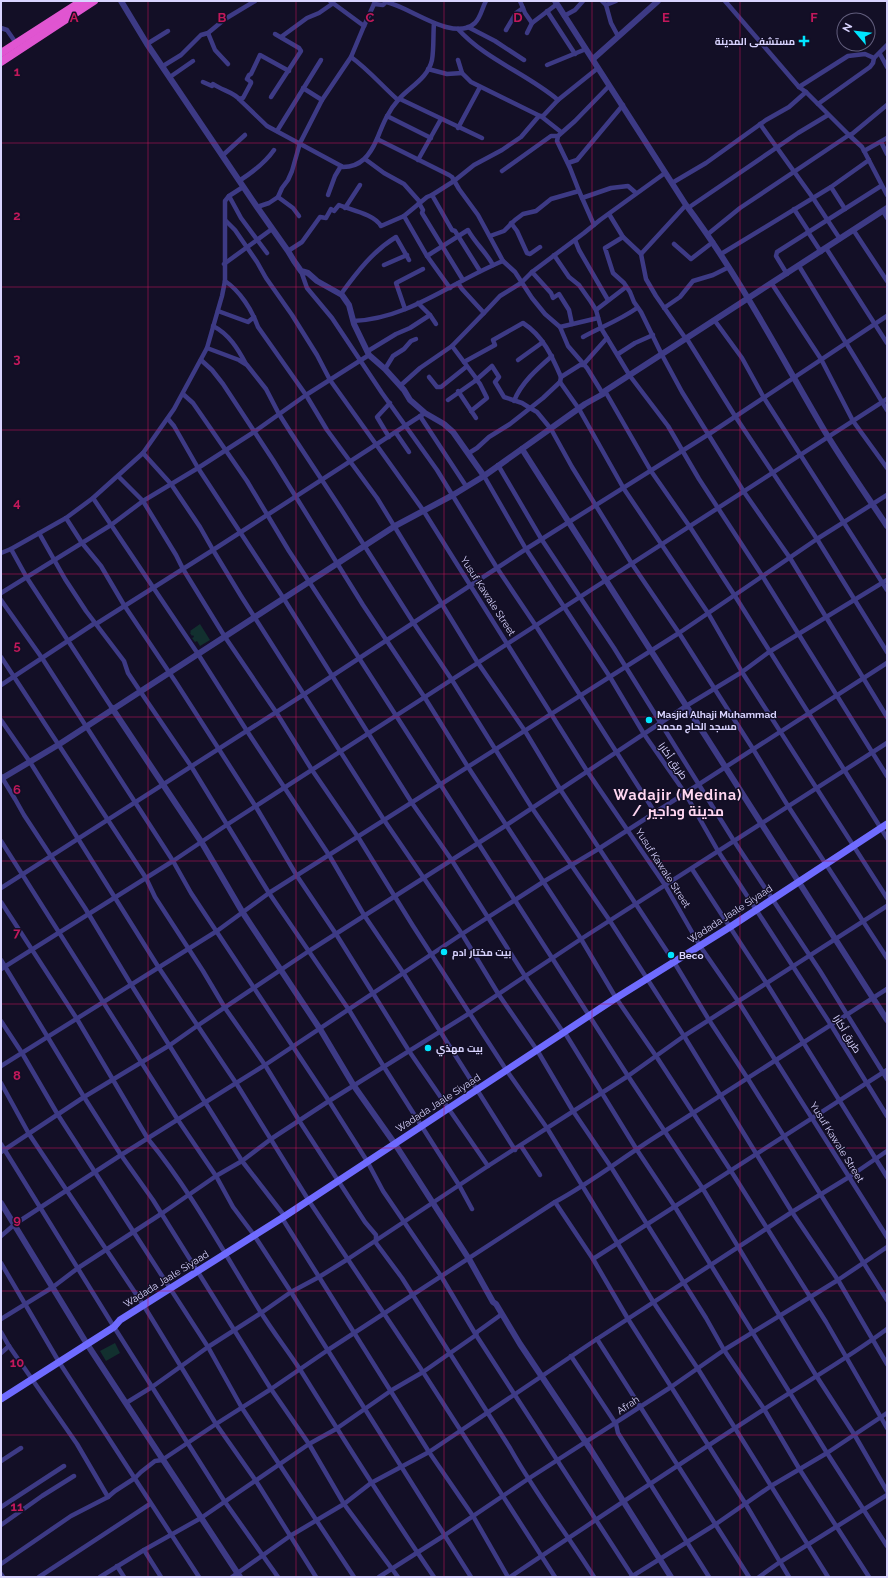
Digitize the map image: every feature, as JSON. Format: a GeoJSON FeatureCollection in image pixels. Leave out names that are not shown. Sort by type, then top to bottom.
{"type":"FeatureCollection","features":[{"type":"Feature","properties":{"kind":"highway"},"geometry":{"type":"LineString","coordinates":[[1,53],[82,1]]}},
{"type":"Feature","properties":{"kind":"highway"},"geometry":{"type":"LineString","coordinates":[[1,62],[94,1]]}},
{"type":"Feature","properties":{"kind":"main road","name":"Wadada Jaale Siyaad"},"geometry":{"type":"LineString","coordinates":[[1,1399],[114,1327],[120,1320],[172,1289],[339,1181],[367,1161],[422,1127],[616,998],[730,927],[884,826]]}},
{"type":"Feature","properties":{"kind":"street"},"geometry":{"type":"LineString","coordinates":[[121,1],[147,44],[301,271],[307,288],[332,318],[360,362],[437,470],[497,568],[536,626],[654,811]]}},
{"type":"Feature","properties":{"kind":"street"},"geometry":{"type":"LineString","coordinates":[[163,66],[181,55],[201,35],[208,33],[254,1]]}},
{"type":"Feature","properties":{"kind":"street"},"geometry":{"type":"LineString","coordinates":[[257,207],[269,203],[278,197],[292,171],[300,143],[322,100],[351,57],[373,3],[383,5],[386,2],[393,3],[434,23],[458,29],[468,27],[475,23],[486,1]]}},
{"type":"Feature","properties":{"kind":"street"},"geometry":{"type":"LineString","coordinates":[[520,1],[525,13],[532,23]]}},
{"type":"Feature","properties":{"kind":"street"},"geometry":{"type":"LineString","coordinates":[[564,16],[575,10],[583,1]]}},
{"type":"Feature","properties":{"kind":"street"},"geometry":{"type":"LineString","coordinates":[[616,1],[604,3],[611,23],[618,36]]}},
{"type":"Feature","properties":{"kind":"street"},"geometry":{"type":"LineString","coordinates":[[725,1],[800,86],[862,147],[887,195]]}},
{"type":"Feature","properties":{"kind":"street"},"geometry":{"type":"LineString","coordinates":[[282,38],[307,18],[319,13],[331,2],[364,26]]}},
{"type":"Feature","properties":{"kind":"street"},"geometry":{"type":"LineString","coordinates":[[593,59],[654,2]]}},
{"type":"Feature","properties":{"kind":"street"},"geometry":{"type":"LineString","coordinates":[[527,33],[532,23],[556,3],[609,86],[623,105],[687,207],[721,254],[829,437],[887,526]]}},
{"type":"Feature","properties":{"kind":"street"},"geometry":{"type":"LineString","coordinates":[[506,30],[516,14],[523,8]]}},
{"type":"Feature","properties":{"kind":"street"},"geometry":{"type":"LineString","coordinates":[[547,11],[575,54]]}},
{"type":"Feature","properties":{"kind":"street"},"geometry":{"type":"LineString","coordinates":[[203,82],[212,86],[213,84],[222,90],[237,96],[267,126],[341,166],[349,167],[356,165],[365,159],[372,150],[387,116],[399,99],[420,80],[428,69],[432,59],[434,23]]}},
{"type":"Feature","properties":{"kind":"street"},"geometry":{"type":"LineString","coordinates":[[468,27],[495,41],[524,60]]}},
{"type":"Feature","properties":{"kind":"street"},"geometry":{"type":"LineString","coordinates":[[1,28],[7,30],[16,43]]}},
{"type":"Feature","properties":{"kind":"street"},"geometry":{"type":"LineString","coordinates":[[458,29],[478,48],[558,100]]}},
{"type":"Feature","properties":{"kind":"street"},"geometry":{"type":"LineString","coordinates":[[147,44],[168,31]]}},
{"type":"Feature","properties":{"kind":"street"},"geometry":{"type":"LineString","coordinates":[[208,33],[215,50],[228,64]]}},
{"type":"Feature","properties":{"kind":"street"},"geometry":{"type":"LineString","coordinates":[[271,97],[301,51],[299,48],[275,34]]}},
{"type":"Feature","properties":{"kind":"street"},"geometry":{"type":"LineString","coordinates":[[818,104],[870,67],[874,58],[880,54],[887,45]]}},
{"type":"Feature","properties":{"kind":"street"},"geometry":{"type":"LineString","coordinates":[[547,65],[586,49]]}},
{"type":"Feature","properties":{"kind":"street"},"geometry":{"type":"LineString","coordinates":[[800,86],[848,56],[865,54],[874,58]]}},
{"type":"Feature","properties":{"kind":"street"},"geometry":{"type":"LineString","coordinates":[[880,54],[887,67]]}},
{"type":"Feature","properties":{"kind":"street"},"geometry":{"type":"LineString","coordinates":[[239,99],[242,98],[251,83],[247,79],[260,56],[289,70]]}},
{"type":"Feature","properties":{"kind":"street"},"geometry":{"type":"LineString","coordinates":[[351,57],[366,68],[380,83],[399,99],[482,138]]}},
{"type":"Feature","properties":{"kind":"street"},"geometry":{"type":"LineString","coordinates":[[277,131],[321,60]]}},
{"type":"Feature","properties":{"kind":"street"},"geometry":{"type":"LineString","coordinates":[[458,60],[462,73],[468,79],[480,87],[539,116],[559,134]]}},
{"type":"Feature","properties":{"kind":"street"},"geometry":{"type":"LineString","coordinates":[[170,76],[193,61]]}},
{"type":"Feature","properties":{"kind":"street"},"geometry":{"type":"LineString","coordinates":[[288,251],[302,242],[320,217],[326,218],[331,209],[334,210],[339,205],[345,208],[354,209],[372,218],[381,226],[404,216],[427,197],[454,181],[474,165],[502,150],[521,137],[539,116],[543,116],[558,100],[598,68]]}},
{"type":"Feature","properties":{"kind":"street"},"geometry":{"type":"LineString","coordinates":[[428,69],[447,74],[462,73]]}},
{"type":"Feature","properties":{"kind":"street"},"geometry":{"type":"LineString","coordinates":[[502,171],[551,136],[559,134],[583,115],[609,86]]}},
{"type":"Feature","properties":{"kind":"street"},"geometry":{"type":"LineString","coordinates":[[458,128],[480,87]]}},
{"type":"Feature","properties":{"kind":"street"},"geometry":{"type":"LineString","coordinates":[[303,88],[322,100]]}},
{"type":"Feature","properties":{"kind":"street"},"geometry":{"type":"LineString","coordinates":[[672,183],[706,163],[760,124],[789,107],[806,92]]}},
{"type":"Feature","properties":{"kind":"street"},"geometry":{"type":"LineString","coordinates":[[568,163],[577,160],[623,105]]}},
{"type":"Feature","properties":{"kind":"street"},"geometry":{"type":"LineString","coordinates":[[708,234],[740,208],[852,134],[887,105]]}},
{"type":"Feature","properties":{"kind":"street"},"geometry":{"type":"LineString","coordinates":[[641,254],[687,207],[828,115]]}},
{"type":"Feature","properties":{"kind":"street"},"geometry":{"type":"LineString","coordinates":[[387,116],[431,138]]}},
{"type":"Feature","properties":{"kind":"street"},"geometry":{"type":"LineString","coordinates":[[418,160],[441,119]]}},
{"type":"Feature","properties":{"kind":"street"},"geometry":{"type":"LineString","coordinates":[[760,124],[828,219],[840,239]]}},
{"type":"Feature","properties":{"kind":"street"},"geometry":{"type":"LineString","coordinates":[[559,134],[556,141],[568,163],[578,191],[594,225]]}},
{"type":"Feature","properties":{"kind":"street"},"geometry":{"type":"LineString","coordinates":[[222,156],[245,135]]}},
{"type":"Feature","properties":{"kind":"street"},"geometry":{"type":"LineString","coordinates":[[864,151],[887,138]]}},
{"type":"Feature","properties":{"kind":"street"},"geometry":{"type":"LineString","coordinates":[[377,139],[449,175],[454,181],[478,215],[503,261],[516,272],[521,283],[545,314],[560,327],[568,346],[587,368],[604,393],[651,471],[735,596],[844,770],[884,826],[887,838]]}},
{"type":"Feature","properties":{"kind":"street"},"geometry":{"type":"LineString","coordinates":[[881,142],[887,154]]}},
{"type":"Feature","properties":{"kind":"street"},"geometry":{"type":"LineString","coordinates":[[239,181],[263,164],[274,150]]}},
{"type":"Feature","properties":{"kind":"street"},"geometry":{"type":"LineString","coordinates":[[365,159],[384,173],[404,184],[419,203],[423,210],[422,213],[463,280]]}},
{"type":"Feature","properties":{"kind":"street"},"geometry":{"type":"LineString","coordinates":[[721,254],[831,187],[869,160]]}},
{"type":"Feature","properties":{"kind":"street"},"geometry":{"type":"LineString","coordinates":[[328,195],[335,176],[341,166]]}},
{"type":"Feature","properties":{"kind":"street"},"geometry":{"type":"LineString","coordinates":[[400,386],[420,368],[452,346],[500,296],[521,283],[532,272],[554,255],[665,173]]}},
{"type":"Feature","properties":{"kind":"street"},"geometry":{"type":"LineString","coordinates":[[345,208],[360,185]]}},
{"type":"Feature","properties":{"kind":"street"},"geometry":{"type":"LineString","coordinates":[[582,198],[611,188],[628,186],[636,193]]}},
{"type":"Feature","properties":{"kind":"street"},"geometry":{"type":"LineString","coordinates":[[787,274],[776,254],[881,186]]}},
{"type":"Feature","properties":{"kind":"street"},"geometry":{"type":"LineString","coordinates":[[1,553],[11,549],[66,518],[93,498],[143,453],[168,419],[207,348],[225,281],[225,201],[229,196],[243,187]]}},
{"type":"Feature","properties":{"kind":"street"},"geometry":{"type":"LineString","coordinates":[[831,187],[845,209]]}},
{"type":"Feature","properties":{"kind":"street"},"geometry":{"type":"LineString","coordinates":[[490,236],[504,231],[511,223],[524,214],[536,212],[551,199],[578,191]]}},
{"type":"Feature","properties":{"kind":"street"},"geometry":{"type":"LineString","coordinates":[[432,195],[448,225],[455,231],[480,271]]}},
{"type":"Feature","properties":{"kind":"street"},"geometry":{"type":"LineString","coordinates":[[229,196],[241,218],[267,253]]}},
{"type":"Feature","properties":{"kind":"street"},"geometry":{"type":"LineString","coordinates":[[278,197],[293,208],[299,216]]}},
{"type":"Feature","properties":{"kind":"street"},"geometry":{"type":"LineString","coordinates":[[794,209],[809,232],[824,250],[887,343]]}},
{"type":"Feature","properties":{"kind":"street"},"geometry":{"type":"LineString","coordinates":[[887,218],[885,210],[579,409],[484,476],[395,526],[170,673],[112,708],[58,745],[2,778],[242,1161],[283,1214],[282,1218],[354,1333],[392,1390],[429,1452],[473,1516],[509,1577],[764,1409],[817,1377],[887,1329]]}},
{"type":"Feature","properties":{"kind":"street"},"geometry":{"type":"LineString","coordinates":[[609,214],[623,238],[641,254],[646,278],[664,308],[686,339],[772,474],[817,539],[887,652]]}},
{"type":"Feature","properties":{"kind":"street"},"geometry":{"type":"LineString","coordinates":[[404,216],[427,256],[450,288]]}},
{"type":"Feature","properties":{"kind":"street","name":"Yusuf Kawale Street"},"geometry":{"type":"LineString","coordinates":[[226,221],[235,230],[299,326],[330,380],[423,510],[587,771],[665,885],[700,946],[738,1001],[887,1237]]}},
{"type":"Feature","properties":{"kind":"street"},"geometry":{"type":"LineString","coordinates":[[511,223],[527,253],[530,254],[540,247]]}},
{"type":"Feature","properties":{"kind":"street"},"geometry":{"type":"LineString","coordinates":[[224,264],[272,230]]}},
{"type":"Feature","properties":{"kind":"street"},"geometry":{"type":"LineString","coordinates":[[427,256],[468,230],[487,254],[493,265]]}},
{"type":"Feature","properties":{"kind":"street"},"geometry":{"type":"LineString","coordinates":[[854,231],[887,281]]}},
{"type":"Feature","properties":{"kind":"street"},"geometry":{"type":"LineString","coordinates":[[341,294],[362,266],[377,251],[396,236],[409,260]]}},
{"type":"Feature","properties":{"kind":"street"},"geometry":{"type":"LineString","coordinates":[[623,238],[607,246],[605,250],[613,273],[624,283],[637,308],[641,312],[662,354],[744,492],[790,558],[887,717]]}},
{"type":"Feature","properties":{"kind":"street"},"geometry":{"type":"LineString","coordinates":[[575,240],[579,250],[608,300]]}},
{"type":"Feature","properties":{"kind":"street"},"geometry":{"type":"LineString","coordinates":[[674,244],[691,259],[713,242]]}},
{"type":"Feature","properties":{"kind":"street"},"geometry":{"type":"LineString","coordinates":[[384,265],[407,254]]}},
{"type":"Feature","properties":{"kind":"street"},"geometry":{"type":"LineString","coordinates":[[554,255],[569,277],[579,285],[596,310],[601,328],[630,376],[668,426],[682,452],[763,577],[887,776]]}},
{"type":"Feature","properties":{"kind":"street"},"geometry":{"type":"LineString","coordinates":[[353,321],[378,318],[405,309],[503,261]]}},
{"type":"Feature","properties":{"kind":"street"},"geometry":{"type":"LineString","coordinates":[[799,266],[887,410]]}},
{"type":"Feature","properties":{"kind":"street"},"geometry":{"type":"LineString","coordinates":[[664,308],[680,297],[692,280],[713,275],[729,267]]}},
{"type":"Feature","properties":{"kind":"street"},"geometry":{"type":"LineString","coordinates":[[405,309],[396,283],[423,269]]}},
{"type":"Feature","properties":{"kind":"street"},"geometry":{"type":"LineString","coordinates":[[301,271],[341,294],[349,305],[353,321],[368,353],[385,369],[423,415],[466,486]]}},
{"type":"Feature","properties":{"kind":"street"},"geometry":{"type":"LineString","coordinates":[[532,272],[554,298],[559,294],[569,310],[572,324]]}},
{"type":"Feature","properties":{"kind":"street"},"geometry":{"type":"LineString","coordinates":[[225,281],[242,297],[258,327],[306,395],[327,430],[377,498],[478,663],[525,731],[560,788],[674,962],[709,1020],[748,1079],[887,1300]]}},
{"type":"Feature","properties":{"kind":"street"},"geometry":{"type":"LineString","coordinates":[[458,283],[484,314]]}},
{"type":"Feature","properties":{"kind":"street"},"geometry":{"type":"LineString","coordinates":[[772,284],[821,359],[853,421],[887,468]]}},
{"type":"Feature","properties":{"kind":"street"},"geometry":{"type":"LineString","coordinates":[[596,310],[626,287]]}},
{"type":"Feature","properties":{"kind":"street"},"geometry":{"type":"LineString","coordinates":[[418,303],[430,315],[436,324]]}},
{"type":"Feature","properties":{"kind":"street"},"geometry":{"type":"LineString","coordinates":[[583,338],[622,318],[637,308]]}},
{"type":"Feature","properties":{"kind":"street"},"geometry":{"type":"LineString","coordinates":[[218,311],[248,322],[254,317]]}},
{"type":"Feature","properties":{"kind":"street"},"geometry":{"type":"LineString","coordinates":[[1,593],[112,525],[143,501],[254,432],[306,395],[360,362],[368,353],[396,334],[410,328],[430,315]]}},
{"type":"Feature","properties":{"kind":"street"},"geometry":{"type":"LineString","coordinates":[[1,888],[108,819],[136,803],[526,549],[682,452],[874,323],[887,316]]}},
{"type":"Feature","properties":{"kind":"street"},"geometry":{"type":"LineString","coordinates":[[560,327],[598,318]]}},
{"type":"Feature","properties":{"kind":"street"},"geometry":{"type":"LineString","coordinates":[[714,321],[742,358],[764,398],[801,456],[885,581],[887,590]]}},
{"type":"Feature","properties":{"kind":"street"},"geometry":{"type":"LineString","coordinates":[[429,377],[437,387],[441,387],[465,365],[495,345],[493,340],[523,323],[532,329],[552,356],[560,379],[579,409],[624,489],[708,613],[742,672],[887,898]]}},
{"type":"Feature","properties":{"kind":"street"},"geometry":{"type":"LineString","coordinates":[[213,326],[226,334],[247,365],[266,389],[279,414],[452,680],[532,808],[610,921],[646,980],[684,1036],[792,1212],[838,1280],[887,1364]]}},
{"type":"Feature","properties":{"kind":"street"},"geometry":{"type":"LineString","coordinates":[[618,354],[635,343],[653,335]]}},
{"type":"Feature","properties":{"kind":"street"},"geometry":{"type":"LineString","coordinates":[[469,453],[530,408],[560,379],[580,365],[583,365],[607,338]]}},
{"type":"Feature","properties":{"kind":"street"},"geometry":{"type":"LineString","coordinates":[[385,369],[392,356],[404,349],[411,341],[416,339]]}},
{"type":"Feature","properties":{"kind":"street"},"geometry":{"type":"LineString","coordinates":[[518,360],[543,342]]}},
{"type":"Feature","properties":{"kind":"street"},"geometry":{"type":"LineString","coordinates":[[452,346],[475,380],[476,379],[480,384],[487,398],[471,411]]}},
{"type":"Feature","properties":{"kind":"street"},"geometry":{"type":"LineString","coordinates":[[207,348],[239,360],[247,365]]}},
{"type":"Feature","properties":{"kind":"street"},"geometry":{"type":"LineString","coordinates":[[514,401],[519,390],[527,379],[552,356]]}},
{"type":"Feature","properties":{"kind":"street"},"geometry":{"type":"LineString","coordinates":[[201,360],[212,370],[223,384],[337,564],[425,698],[505,826],[581,940],[616,998],[656,1056],[731,1171],[847,1357],[887,1428]]}},
{"type":"Feature","properties":{"kind":"street"},"geometry":{"type":"LineString","coordinates":[[448,400],[492,366],[499,377],[495,382],[504,397],[537,412],[551,429],[595,506],[632,564],[679,632],[788,806],[887,958]]}},
{"type":"Feature","properties":{"kind":"street"},"geometry":{"type":"LineString","coordinates":[[458,391],[476,418]]}},
{"type":"Feature","properties":{"kind":"street"},"geometry":{"type":"LineString","coordinates":[[183,394],[193,402],[226,449],[289,551],[360,658],[628,1076],[703,1189],[817,1377],[854,1434],[887,1491]]}},
{"type":"Feature","properties":{"kind":"street"},"geometry":{"type":"LineString","coordinates":[[3,968],[202,843],[228,824],[801,456],[887,399]]}},
{"type":"Feature","properties":{"kind":"street"},"geometry":{"type":"LineString","coordinates":[[390,403],[376,417],[390,436]]}},
{"type":"Feature","properties":{"kind":"street"},"geometry":{"type":"LineString","coordinates":[[1,685],[67,640],[183,569],[267,514],[296,498],[376,444],[423,415]]}},
{"type":"Feature","properties":{"kind":"street"},"geometry":{"type":"LineString","coordinates":[[423,415],[444,424],[460,440],[484,476]]}},
{"type":"Feature","properties":{"kind":"street"},"geometry":{"type":"LineString","coordinates":[[168,419],[174,426],[198,468],[284,599],[412,803],[451,859],[525,976],[565,1033],[636,1150],[675,1207],[752,1334],[887,1546]]}},
{"type":"Feature","properties":{"kind":"street"},"geometry":{"type":"LineString","coordinates":[[396,433],[409,452]]}},
{"type":"Feature","properties":{"kind":"street"},"geometry":{"type":"LineString","coordinates":[[522,449],[887,1020]]}},
{"type":"Feature","properties":{"kind":"street"},"geometry":{"type":"LineString","coordinates":[[143,453],[171,484],[200,527],[303,695],[423,879],[462,934],[499,995],[537,1050],[573,1111],[611,1167],[646,1225],[706,1318],[724,1350],[764,1409],[800,1470],[869,1577]]}},
{"type":"Feature","properties":{"kind":"street"},"geometry":{"type":"LineString","coordinates":[[498,465],[542,540],[626,667],[734,841],[885,1072],[887,1080]]}},
{"type":"Feature","properties":{"kind":"street"},"geometry":{"type":"LineString","coordinates":[[118,476],[143,501],[225,636],[276,712],[312,770],[358,837],[506,1070],[547,1128],[654,1303],[698,1369],[828,1577]]}},
{"type":"Feature","properties":{"kind":"street","name":"طريق أكارا"},"geometry":{"type":"LineString","coordinates":[[484,476],[526,549],[563,608],[610,677],[644,734],[685,793],[718,851],[831,1025],[887,1116]]}},
{"type":"Feature","properties":{"kind":"street"},"geometry":{"type":"LineString","coordinates":[[1,1066],[47,1036],[132,986],[217,931],[269,893],[651,651],[735,596],[817,539],[887,495]]}},
{"type":"Feature","properties":{"kind":"street"},"geometry":{"type":"LineString","coordinates":[[93,498],[154,587],[329,855],[364,915],[478,1089],[515,1150]]}},
{"type":"Feature","properties":{"kind":"street"},"geometry":{"type":"LineString","coordinates":[[66,518],[82,543],[101,566],[124,605],[170,673],[409,1051],[488,1166]]}},
{"type":"Feature","properties":{"kind":"street"},"geometry":{"type":"LineString","coordinates":[[39,533],[65,579],[124,661],[128,673],[191,766],[269,893],[349,1010],[459,1185],[472,1209]]}},
{"type":"Feature","properties":{"kind":"street"},"geometry":{"type":"LineString","coordinates":[[11,549],[27,578],[67,640],[202,843],[243,913],[320,1029],[354,1086],[395,1144],[469,1259],[493,1302],[496,1304],[586,1442],[670,1577]]}},
{"type":"Feature","properties":{"kind":"street"},"geometry":{"type":"LineString","coordinates":[[3,1150],[84,1097],[170,1045],[308,951],[505,826],[560,788],[686,706],[742,672],[769,652],[885,581]]}},
{"type":"Feature","properties":{"kind":"street"},"geometry":{"type":"LineString","coordinates":[[1,600],[42,658],[136,803],[173,861],[191,893],[329,1102],[367,1161],[384,1191],[441,1276],[476,1335],[632,1577],[716,1524],[771,1486],[800,1470],[887,1413]]}},
{"type":"Feature","properties":{"kind":"street"},"geometry":{"type":"LineString","coordinates":[[1,657],[146,878],[155,897],[225,1008],[265,1065],[300,1122],[376,1235],[376,1243],[412,1295],[528,1479],[569,1537],[594,1577]]}},
{"type":"Feature","properties":{"kind":"street"},"geometry":{"type":"LineString","coordinates":[[1,1236],[15,1224],[41,1209],[121,1155],[265,1065],[404,974],[431,954],[543,882],[600,848],[654,811],[685,793],[863,677],[887,663]]}},
{"type":"Feature","properties":{"kind":"street"},"geometry":{"type":"LineString","coordinates":[[1,720],[30,762],[159,968],[236,1083],[309,1200],[383,1314],[423,1372],[555,1577]]}},
{"type":"Feature","properties":{"kind":"street"},"geometry":{"type":"LineString","coordinates":[[1,1318],[53,1287],[78,1268],[134,1233],[216,1176],[242,1161],[271,1139],[499,995],[525,976],[665,885],[887,743]]}},
{"type":"Feature","properties":{"kind":"street"},"geometry":{"type":"LineString","coordinates":[[1,841],[178,1120],[216,1176],[233,1207],[254,1235],[291,1292],[471,1577]]}},
{"type":"Feature","properties":{"kind":"street"},"geometry":{"type":"LineString","coordinates":[[692,869],[767,984],[887,1177]]}},
{"type":"Feature","properties":{"kind":"street"},"geometry":{"type":"LineString","coordinates":[[1,902],[77,1019],[114,1079],[148,1139],[159,1152],[188,1196],[261,1313],[300,1370],[371,1483],[434,1577]]}},
{"type":"Feature","properties":{"kind":"street"},"geometry":{"type":"LineString","coordinates":[[126,1403],[152,1387],[208,1347],[291,1292],[348,1259],[488,1166],[628,1076],[684,1036],[794,967],[835,938],[887,906]]}},
{"type":"Feature","properties":{"kind":"street"},"geometry":{"type":"LineString","coordinates":[[1,960],[3,968],[84,1097],[121,1155],[153,1200],[271,1389],[309,1444],[344,1504],[398,1577]]}},
{"type":"Feature","properties":{"kind":"street"},"geometry":{"type":"LineString","coordinates":[[1,1564],[72,1516],[108,1497],[155,1462],[162,1460],[441,1276],[582,1187],[664,1131],[748,1079],[887,989]]}},
{"type":"Feature","properties":{"kind":"street"},"geometry":{"type":"LineString","coordinates":[[1,1021],[22,1053],[94,1173],[172,1289],[208,1347],[242,1408],[354,1577]]}},
{"type":"Feature","properties":{"kind":"street"},"geometry":{"type":"LineString","coordinates":[[593,1259],[757,1155],[866,1082],[885,1072]]}},
{"type":"Feature","properties":{"kind":"street"},"geometry":{"type":"LineString","coordinates":[[1,1083],[29,1134],[144,1306],[216,1424],[256,1481],[316,1577]]}},
{"type":"Feature","properties":{"kind":"street"},"geometry":{"type":"LineString","coordinates":[[1,1144],[3,1150],[225,1502],[278,1577]]}},
{"type":"Feature","properties":{"kind":"street"},"geometry":{"type":"LineString","coordinates":[[521,1146],[540,1175]]}},
{"type":"Feature","properties":{"kind":"street"},"geometry":{"type":"LineString","coordinates":[[1,1203],[87,1344],[201,1518],[236,1576],[290,1536],[344,1504],[371,1483],[429,1452],[571,1356],[887,1151]]}},
{"type":"Feature","properties":{"kind":"street"},"geometry":{"type":"LineString","coordinates":[[556,1202],[593,1259],[628,1320],[745,1503],[789,1577]]}},
{"type":"Feature","properties":{"kind":"street","name":"Afrah"},"geometry":{"type":"LineString","coordinates":[[379,1577],[528,1479],[616,1424],[724,1350],[838,1280],[887,1247]]}},
{"type":"Feature","properties":{"kind":"street"},"geometry":{"type":"LineString","coordinates":[[1,1263],[59,1362],[135,1478],[150,1504],[199,1577]]}},
{"type":"Feature","properties":{"kind":"street"},"geometry":{"type":"LineString","coordinates":[[100,1577],[201,1518],[309,1444],[336,1428],[392,1390],[423,1372],[476,1335],[477,1332],[502,1314]]}},
{"type":"Feature","properties":{"kind":"street"},"geometry":{"type":"LineString","coordinates":[[1,1332],[9,1346],[77,1444],[108,1497]]}},
{"type":"Feature","properties":{"kind":"street"},"geometry":{"type":"LineString","coordinates":[[597,1339],[749,1577]]}},
{"type":"Feature","properties":{"kind":"street"},"geometry":{"type":"LineString","coordinates":[[1,1353],[9,1346]]}},
{"type":"Feature","properties":{"kind":"street"},"geometry":{"type":"LineString","coordinates":[[571,1356],[616,1424],[618,1433],[710,1577]]}},
{"type":"Feature","properties":{"kind":"street"},"geometry":{"type":"LineString","coordinates":[[1,1461],[21,1448]]}},
{"type":"Feature","properties":{"kind":"street"},"geometry":{"type":"LineString","coordinates":[[1,1507],[64,1466]]}},
{"type":"Feature","properties":{"kind":"street"},"geometry":{"type":"LineString","coordinates":[[1,1525],[42,1496],[74,1476]]}},
{"type":"Feature","properties":{"kind":"street"},"geometry":{"type":"LineString","coordinates":[[759,1577],[780,1562],[887,1495]]}},
{"type":"Feature","properties":{"kind":"street"},"geometry":{"type":"LineString","coordinates":[[40,1577],[150,1504]]}},
{"type":"Feature","properties":{"kind":"street"},"geometry":{"type":"LineString","coordinates":[[144,1550],[161,1577]]}},
{"type":"Feature","properties":{"kind":"street"},"geometry":{"type":"LineString","coordinates":[[117,1566],[124,1577]]}},
{"type":"Feature","properties":{"kind":"green space"},"geometry":{"type":"Polygon","coordinates":[[[200,624],[210,640],[200,646],[197,641],[195,642],[192,638],[194,637],[190,631],[200,624]]]}},
{"type":"Feature","properties":{"kind":"green space"},"geometry":{"type":"Polygon","coordinates":[[[115,1343],[120,1353],[106,1361],[100,1351],[115,1343]]]}},
{"type":"Feature","properties":{"kind":"place","name":"مستشفى المدينة"},"geometry":{"type":"Point","coordinates":[804,41]}},
{"type":"Feature","properties":{"kind":"place","name":"Masjid Alhaji Muhammad مسجد الحاج محمد"},"geometry":{"type":"Point","coordinates":[649,720]}},
{"type":"Feature","properties":{"kind":"place","name":"بيت مختار ادم"},"geometry":{"type":"Point","coordinates":[444,952]}},
{"type":"Feature","properties":{"kind":"place","name":"Beco"},"geometry":{"type":"Point","coordinates":[671,955]}},
{"type":"Feature","properties":{"kind":"place","name":"بيت مهذي"},"geometry":{"type":"Point","coordinates":[428,1048]}},
{"type":"Feature","properties":{"kind":"district","name":"Wadajir (Medina) / مدينة وداجير"},"geometry":{"type":"Point","coordinates":[678,804]}}]}
